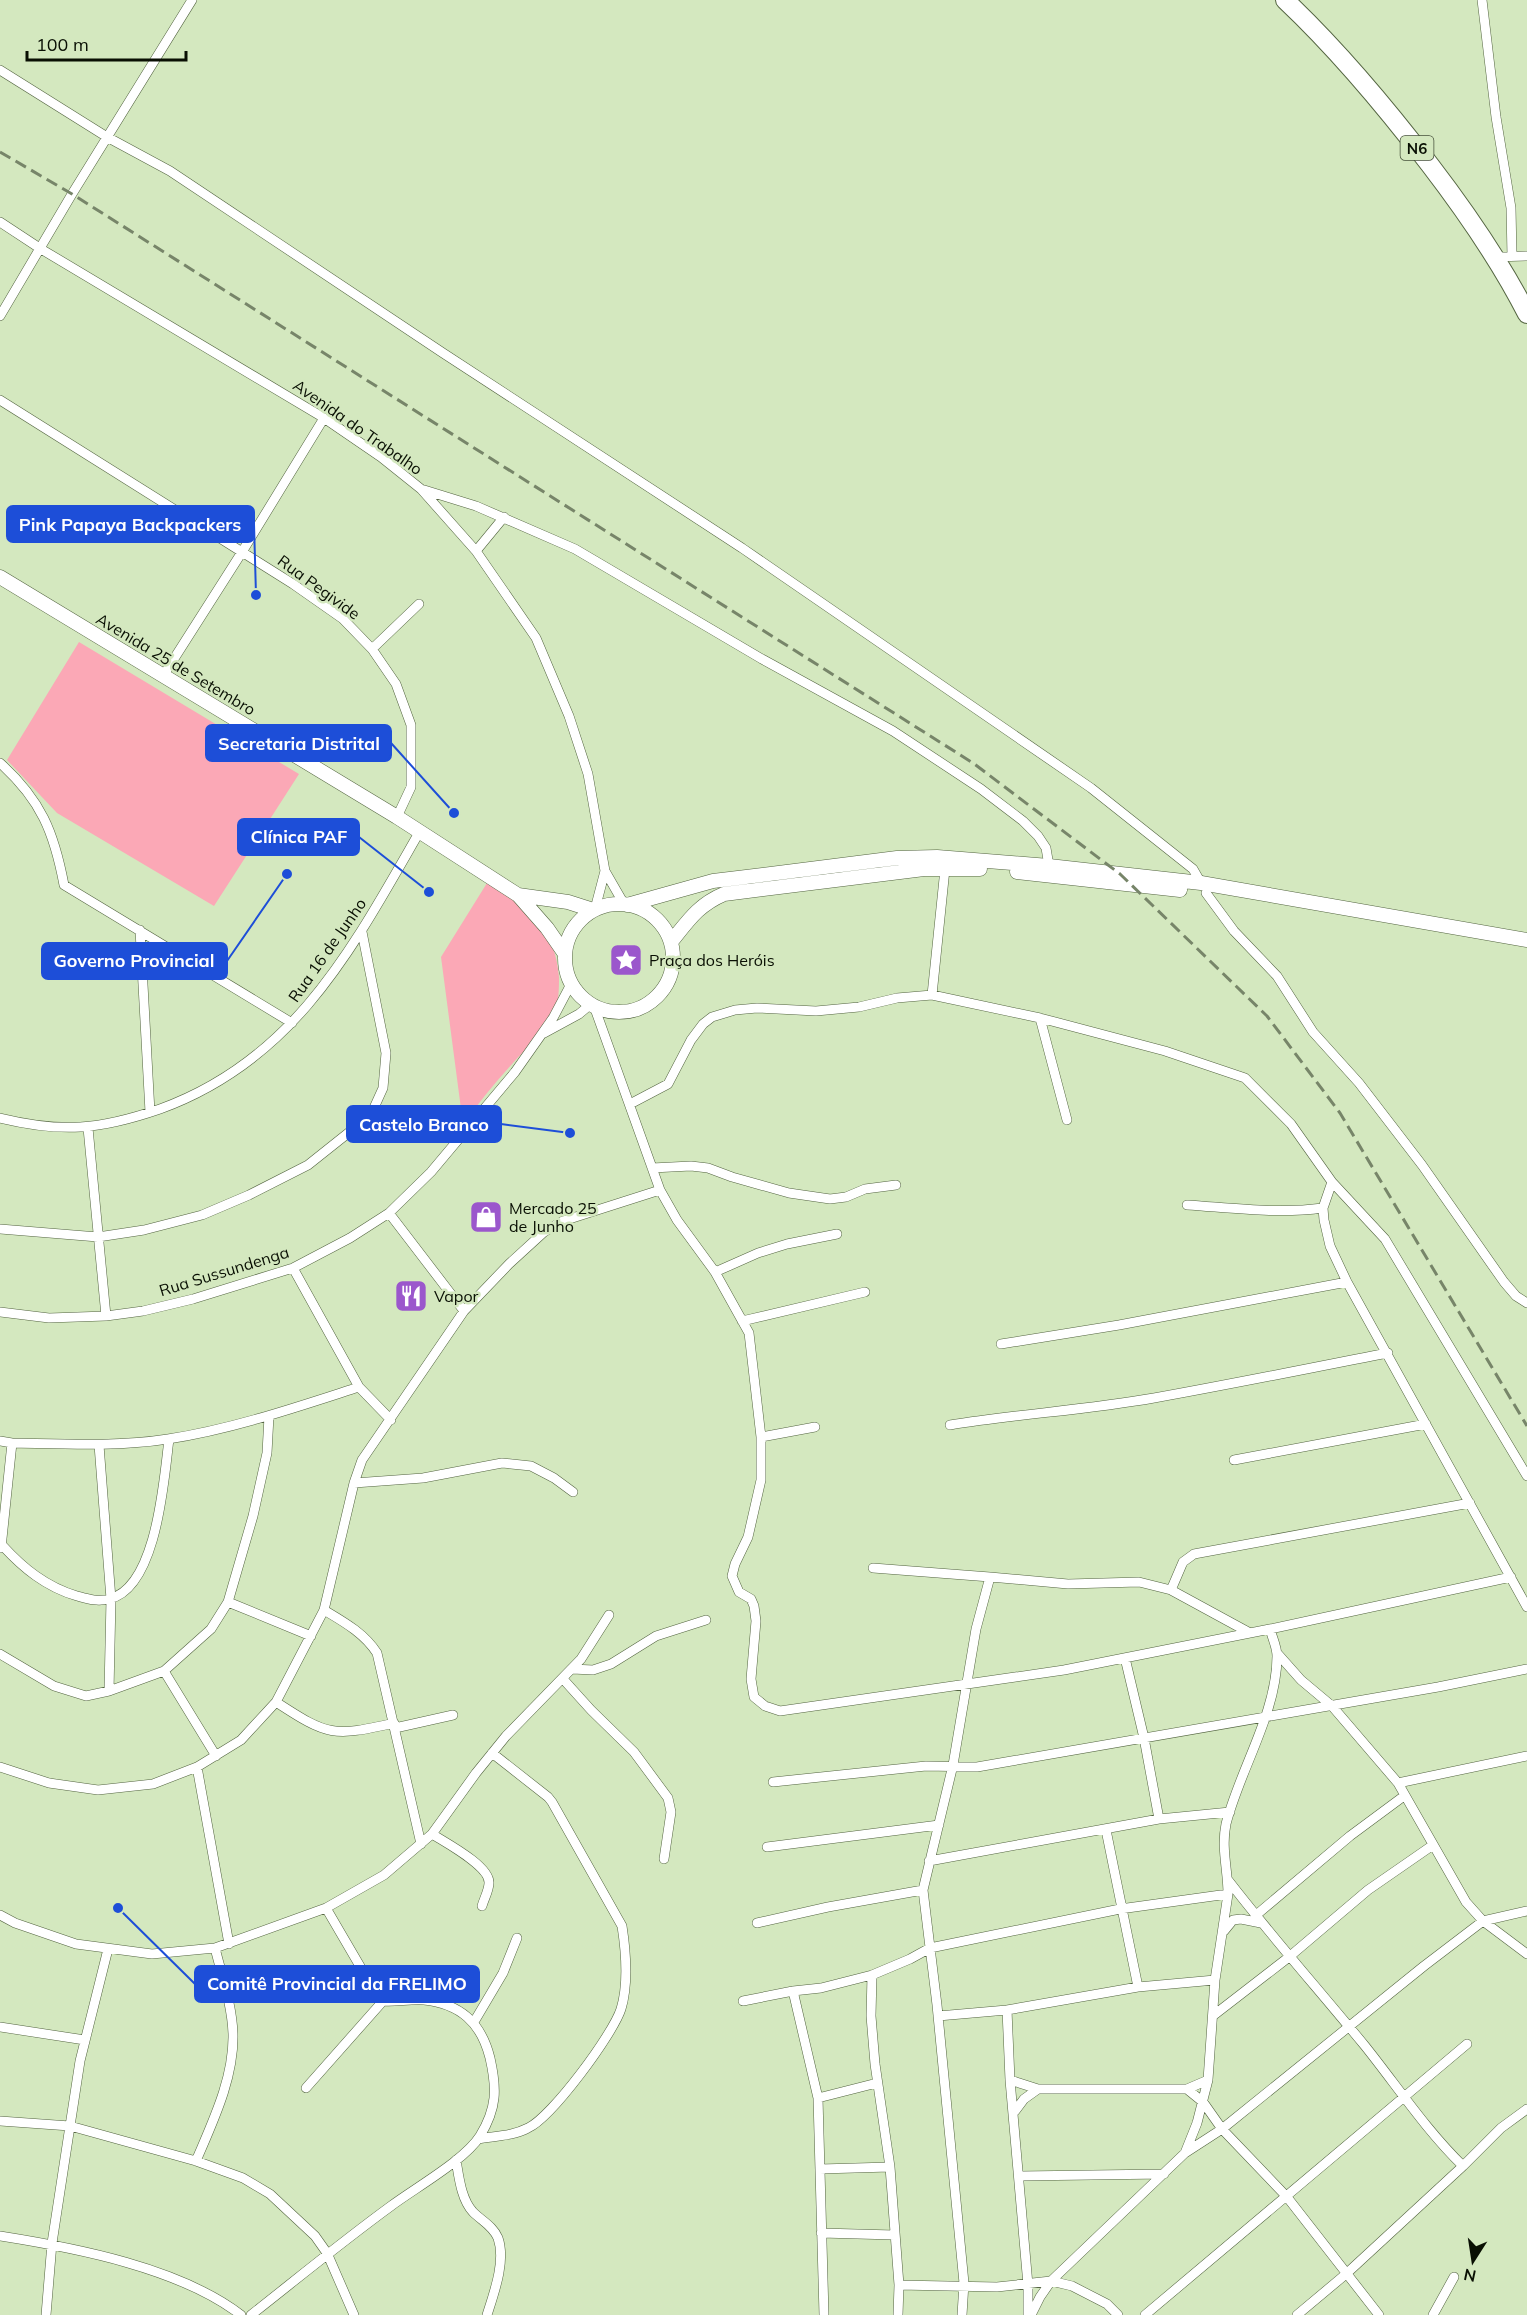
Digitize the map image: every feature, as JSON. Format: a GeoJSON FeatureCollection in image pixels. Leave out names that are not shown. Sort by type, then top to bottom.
{"type":"FeatureCollection","features":[{"type":"Feature","properties":{"kind":"highway","name":"N6"},"geometry":{"type":"LineString","coordinates":[[1285,0],[1339,52],[1504,256],[1527,314]]}},
{"type":"Feature","properties":{"kind":"street"},"geometry":{"type":"LineString","coordinates":[[0,316],[192,0]]}},
{"type":"Feature","properties":{"kind":"street"},"geometry":{"type":"LineString","coordinates":[[1482,0],[1496,117],[1511,208],[1504,256],[1527,256]]}},
{"type":"Feature","properties":{"kind":"street"},"geometry":{"type":"LineString","coordinates":[[0,70],[107,137],[170,171],[742,548],[1091,788],[1193,869],[1203,888],[1234,931],[1276,976],[1313,1032],[1359,1083],[1504,1282],[1516,1296],[1527,1303]]}},
{"type":"Feature","properties":{"kind":"street","name":"Avenida do Trabalho"},"geometry":{"type":"LineString","coordinates":[[0,222],[41,249],[324,418],[381,457],[421,489],[476,551],[536,638],[569,716],[588,774],[605,871],[626,904]]}},
{"type":"Feature","properties":{"kind":"street","name":"Rua Pegivide"},"geometry":{"type":"LineString","coordinates":[[0,400],[242,552],[343,619],[372,649],[396,684],[411,725],[411,787],[397,817]]}},
{"type":"Feature","properties":{"kind":"street"},"geometry":{"type":"LineString","coordinates":[[163,675],[324,418]]}},
{"type":"Feature","properties":{"kind":"street"},"geometry":{"type":"LineString","coordinates":[[421,489],[454,498],[504,517],[575,549],[762,659],[893,731],[981,789],[1023,821],[1046,848],[1049,866]]}},
{"type":"Feature","properties":{"kind":"street"},"geometry":{"type":"LineString","coordinates":[[476,551],[504,517]]}},
{"type":"Feature","properties":{"kind":"street","name":"Avenida 25 de Setembro"},"geometry":{"type":"LineString","coordinates":[[0,577],[420,831],[518,895],[547,928],[565,954]]}},
{"type":"Feature","properties":{"kind":"street"},"geometry":{"type":"LineString","coordinates":[[372,649],[419,604]]}},
{"type":"Feature","properties":{"kind":"street"},"geometry":{"type":"LineString","coordinates":[[0,763],[27,792],[46,820],[57,849],[64,885],[292,1023]]}},
{"type":"Feature","properties":{"kind":"street","name":"Rua 16 de Junho"},"geometry":{"type":"LineString","coordinates":[[0,1118],[32,1125],[88,1128],[126,1120],[181,1101],[229,1076],[274,1041],[313,1000],[362,932],[420,831]]}},
{"type":"Feature","properties":{"kind":"street"},"geometry":{"type":"LineString","coordinates":[[626,904],[650,914],[663,926],[671,942],[673,960],[669,978],[660,993],[646,1005],[629,1011],[611,1011],[592,1005],[571,984],[565,967],[565,954],[569,937],[579,921],[594,910],[610,904],[626,904],[713,881],[897,858],[937,857],[1049,866],[1203,888]]}},
{"type":"Feature","properties":{"kind":"street"},"geometry":{"type":"LineString","coordinates":[[932,995],[945,869]]}},
{"type":"Feature","properties":{"kind":"street"},"geometry":{"type":"LineString","coordinates":[[671,942],[698,908],[709,900],[724,894],[945,869],[996,870],[1263,894],[1527,940]]}},
{"type":"Feature","properties":{"kind":"street","name":"Avenida do Trabalho"},"geometry":{"type":"LineString","coordinates":[[594,910],[605,871]]}},
{"type":"Feature","properties":{"kind":"street","name":"Avenida 25 de Setembro"},"geometry":{"type":"LineString","coordinates":[[518,895],[568,902],[594,910]]}},
{"type":"Feature","properties":{"kind":"street"},"geometry":{"type":"LineString","coordinates":[[140,930],[150,1112]]}},
{"type":"Feature","properties":{"kind":"street"},"geometry":{"type":"LineString","coordinates":[[0,1229],[99,1237],[144,1230],[202,1215],[249,1195],[308,1165],[374,1110],[383,1088],[386,1053],[362,932]]}},
{"type":"Feature","properties":{"kind":"street","name":"Rua Sussundenga"},"geometry":{"type":"LineString","coordinates":[[0,1312],[49,1318],[106,1316],[143,1311],[193,1299],[293,1268],[350,1238],[389,1213],[439,1162],[509,1080],[559,1008],[571,984]]}},
{"type":"Feature","properties":{"kind":"street"},"geometry":{"type":"LineString","coordinates":[[630,1104],[668,1084],[691,1040],[703,1024],[712,1017],[735,1010],[757,1008],[816,1011],[859,1007],[897,998],[932,995],[1040,1018],[1165,1051],[1245,1078],[1291,1124],[1332,1182],[1385,1239],[1527,1476]]}},
{"type":"Feature","properties":{"kind":"street"},"geometry":{"type":"LineString","coordinates":[[592,1005],[660,1190],[677,1220],[715,1272],[748,1333],[762,1437],[761,1480],[748,1538],[735,1564],[732,1576],[739,1592],[751,1599],[754,1606],[756,1620],[751,1678],[754,1696],[765,1706],[780,1711],[967,1682],[1064,1670],[1270,1629],[1511,1577]]}},
{"type":"Feature","properties":{"kind":"street","name":"Rua Sussundenga"},"geometry":{"type":"LineString","coordinates":[[542,1034],[592,1005]]}},
{"type":"Feature","properties":{"kind":"street"},"geometry":{"type":"LineString","coordinates":[[1040,1018],[1067,1120]]}},
{"type":"Feature","properties":{"kind":"street"},"geometry":{"type":"LineString","coordinates":[[88,1128],[106,1316]]}},
{"type":"Feature","properties":{"kind":"street"},"geometry":{"type":"LineString","coordinates":[[652,1168],[691,1166],[708,1168],[732,1177],[789,1192],[830,1199],[846,1197],[865,1189],[896,1185]]}},
{"type":"Feature","properties":{"kind":"street"},"geometry":{"type":"LineString","coordinates":[[1332,1182],[1323,1208],[1329,1246],[1527,1607]]}},
{"type":"Feature","properties":{"kind":"street"},"geometry":{"type":"LineString","coordinates":[[0,1767],[49,1783],[98,1790],[153,1784],[197,1767],[241,1740],[276,1702],[324,1610],[354,1483],[362,1460],[464,1311],[509,1264],[544,1232],[563,1221],[660,1190]]}},
{"type":"Feature","properties":{"kind":"street"},"geometry":{"type":"LineString","coordinates":[[1187,1205],[1275,1212],[1323,1208]]}},
{"type":"Feature","properties":{"kind":"street"},"geometry":{"type":"LineString","coordinates":[[389,1213],[464,1311]]}},
{"type":"Feature","properties":{"kind":"street"},"geometry":{"type":"LineString","coordinates":[[715,1272],[780,1246],[837,1234]]}},
{"type":"Feature","properties":{"kind":"street"},"geometry":{"type":"LineString","coordinates":[[293,1268],[359,1387],[391,1420]]}},
{"type":"Feature","properties":{"kind":"street"},"geometry":{"type":"LineString","coordinates":[[1001,1344],[1119,1325],[1347,1282]]}},
{"type":"Feature","properties":{"kind":"street"},"geometry":{"type":"LineString","coordinates":[[741,1320],[865,1292]]}},
{"type":"Feature","properties":{"kind":"street"},"geometry":{"type":"LineString","coordinates":[[950,1425],[1007,1416],[1067,1412],[1154,1398],[1388,1353]]}},
{"type":"Feature","properties":{"kind":"street"},"geometry":{"type":"LineString","coordinates":[[0,1441],[99,1445],[169,1439],[269,1416],[359,1387]]}},
{"type":"Feature","properties":{"kind":"street"},"geometry":{"type":"LineString","coordinates":[[0,1654],[54,1686],[86,1696],[109,1691],[164,1671],[211,1629],[228,1602],[253,1516],[267,1453],[269,1416]]}},
{"type":"Feature","properties":{"kind":"street"},"geometry":{"type":"LineString","coordinates":[[1234,1460],[1426,1424]]}},
{"type":"Feature","properties":{"kind":"street"},"geometry":{"type":"LineString","coordinates":[[762,1437],[815,1427]]}},
{"type":"Feature","properties":{"kind":"street"},"geometry":{"type":"LineString","coordinates":[[12,1443],[1,1548],[21,1566],[60,1591],[94,1600],[111,1599],[133,1583],[148,1555],[161,1504],[169,1439]]}},
{"type":"Feature","properties":{"kind":"street"},"geometry":{"type":"LineString","coordinates":[[99,1445],[111,1599],[109,1691]]}},
{"type":"Feature","properties":{"kind":"street"},"geometry":{"type":"LineString","coordinates":[[354,1483],[423,1478],[502,1463],[531,1466],[554,1478],[573,1492]]}},
{"type":"Feature","properties":{"kind":"street"},"geometry":{"type":"LineString","coordinates":[[1171,1590],[1183,1562],[1194,1554],[1470,1503]]}},
{"type":"Feature","properties":{"kind":"street"},"geometry":{"type":"LineString","coordinates":[[873,1568],[1068,1584],[1139,1582],[1171,1590],[1250,1633]]}},
{"type":"Feature","properties":{"kind":"street"},"geometry":{"type":"LineString","coordinates":[[962,2315],[964,2287],[938,2016],[922,1890],[953,1765],[976,1629],[990,1577]]}},
{"type":"Feature","properties":{"kind":"street"},"geometry":{"type":"LineString","coordinates":[[228,1602],[311,1636]]}},
{"type":"Feature","properties":{"kind":"street"},"geometry":{"type":"LineString","coordinates":[[324,1610],[363,1636],[377,1653],[421,1844]]}},
{"type":"Feature","properties":{"kind":"street"},"geometry":{"type":"LineString","coordinates":[[0,1915],[15,1923],[76,1944],[152,1954],[215,1948],[326,1908],[384,1875],[432,1834],[506,1736],[572,1669],[609,1615]]}},
{"type":"Feature","properties":{"kind":"street"},"geometry":{"type":"LineString","coordinates":[[572,1669],[593,1670],[611,1664],[656,1636],[706,1620]]}},
{"type":"Feature","properties":{"kind":"street"},"geometry":{"type":"LineString","coordinates":[[1185,2153],[1203,2102],[1208,2080],[1215,1980],[1228,1894],[1223,1852],[1230,1812],[1272,1696],[1277,1653],[1270,1629]]}},
{"type":"Feature","properties":{"kind":"street"},"geometry":{"type":"LineString","coordinates":[[1277,1653],[1302,1680],[1332,1706],[1398,1783],[1466,1902],[1483,1921],[1527,1954]]}},
{"type":"Feature","properties":{"kind":"street"},"geometry":{"type":"LineString","coordinates":[[1125,1658],[1144,1738],[1159,1819]]}},
{"type":"Feature","properties":{"kind":"street"},"geometry":{"type":"LineString","coordinates":[[773,1782],[926,1766],[977,1767],[1332,1706],[1527,1669]]}},
{"type":"Feature","properties":{"kind":"street"},"geometry":{"type":"LineString","coordinates":[[164,1671],[216,1756]]}},
{"type":"Feature","properties":{"kind":"street"},"geometry":{"type":"LineString","coordinates":[[563,1679],[634,1752],[668,1798],[671,1812],[664,1859]]}},
{"type":"Feature","properties":{"kind":"street"},"geometry":{"type":"LineString","coordinates":[[276,1702],[311,1725],[339,1732],[453,1715]]}},
{"type":"Feature","properties":{"kind":"street"},"geometry":{"type":"LineString","coordinates":[[478,2139],[512,2134],[529,2128],[543,2118],[564,2096],[621,2011],[625,1979],[626,1946],[622,1926],[552,1802],[492,1754]]}},
{"type":"Feature","properties":{"kind":"street"},"geometry":{"type":"LineString","coordinates":[[1398,1783],[1527,1756]]}},
{"type":"Feature","properties":{"kind":"street"},"geometry":{"type":"LineString","coordinates":[[197,1767],[229,1944]]}},
{"type":"Feature","properties":{"kind":"street"},"geometry":{"type":"LineString","coordinates":[[1222,1936],[1227,1925],[1233,1920],[1258,1919],[1350,1836],[1404,1796]]}},
{"type":"Feature","properties":{"kind":"street"},"geometry":{"type":"LineString","coordinates":[[929,1861],[1159,1819],[1230,1812]]}},
{"type":"Feature","properties":{"kind":"street"},"geometry":{"type":"LineString","coordinates":[[767,1847],[939,1825]]}},
{"type":"Feature","properties":{"kind":"street"},"geometry":{"type":"LineString","coordinates":[[1106,1830],[1120,1909],[1138,1987]]}},
{"type":"Feature","properties":{"kind":"street"},"geometry":{"type":"LineString","coordinates":[[432,1834],[474,1862],[488,1875],[490,1884],[482,1906]]}},
{"type":"Feature","properties":{"kind":"street"},"geometry":{"type":"LineString","coordinates":[[1214,2015],[1289,1957],[1368,1890],[1433,1845]]}},
{"type":"Feature","properties":{"kind":"street"},"geometry":{"type":"LineString","coordinates":[[1228,1880],[1405,2096],[1439,2143],[1463,2166]]}},
{"type":"Feature","properties":{"kind":"street"},"geometry":{"type":"LineString","coordinates":[[757,1923],[922,1890]]}},
{"type":"Feature","properties":{"kind":"street"},"geometry":{"type":"LineString","coordinates":[[742,2001],[821,1988],[872,1976],[930,1948],[1120,1909],[1228,1894]]}},
{"type":"Feature","properties":{"kind":"street"},"geometry":{"type":"LineString","coordinates":[[251,2315],[327,2253],[456,2160],[478,2139],[489,2119],[495,2097],[495,2082],[488,2052],[474,2022],[448,2005],[423,2000],[383,2001],[378,1997],[326,1908]]}},
{"type":"Feature","properties":{"kind":"street"},"geometry":{"type":"LineString","coordinates":[[1030,2315],[1051,2281],[1185,2153],[1222,2129],[1483,1921],[1527,1911]]}},
{"type":"Feature","properties":{"kind":"street"},"geometry":{"type":"LineString","coordinates":[[474,2022],[503,1973],[517,1938]]}},
{"type":"Feature","properties":{"kind":"street"},"geometry":{"type":"LineString","coordinates":[[196,2161],[218,2107],[231,2064],[233,2033],[228,2000],[215,1948]]}},
{"type":"Feature","properties":{"kind":"street"},"geometry":{"type":"LineString","coordinates":[[46,2315],[52,2243],[70,2126],[85,2040],[108,1949]]}},
{"type":"Feature","properties":{"kind":"street"},"geometry":{"type":"LineString","coordinates":[[872,1976],[871,2016],[877,2083],[890,2167],[899,2285],[898,2315]]}},
{"type":"Feature","properties":{"kind":"street"},"geometry":{"type":"LineString","coordinates":[[938,2016],[1007,2010],[1138,1987],[1215,1980]]}},
{"type":"Feature","properties":{"kind":"street"},"geometry":{"type":"LineString","coordinates":[[793,1991],[818,2097],[824,2315]]}},
{"type":"Feature","properties":{"kind":"street"},"geometry":{"type":"LineString","coordinates":[[306,2088],[383,2001]]}},
{"type":"Feature","properties":{"kind":"street"},"geometry":{"type":"LineString","coordinates":[[1007,2010],[1010,2080],[1015,2110],[1030,2315]]}},
{"type":"Feature","properties":{"kind":"street"},"geometry":{"type":"LineString","coordinates":[[0,2027],[85,2040]]}},
{"type":"Feature","properties":{"kind":"street"},"geometry":{"type":"LineString","coordinates":[[1145,2315],[1467,2044]]}},
{"type":"Feature","properties":{"kind":"street"},"geometry":{"type":"LineString","coordinates":[[1010,2080],[1038,2089],[1187,2089],[1208,2080]]}},
{"type":"Feature","properties":{"kind":"street"},"geometry":{"type":"LineString","coordinates":[[818,2097],[877,2083]]}},
{"type":"Feature","properties":{"kind":"street"},"geometry":{"type":"LineString","coordinates":[[1015,2110],[1024,2099],[1038,2089]]}},
{"type":"Feature","properties":{"kind":"street"},"geometry":{"type":"LineString","coordinates":[[1187,2089],[1203,2102],[1222,2129],[1287,2197],[1379,2315]]}},
{"type":"Feature","properties":{"kind":"street"},"geometry":{"type":"LineString","coordinates":[[1297,2315],[1346,2274],[1501,2128],[1527,2109]]}},
{"type":"Feature","properties":{"kind":"street"},"geometry":{"type":"LineString","coordinates":[[0,2121],[70,2126],[196,2161],[243,2178],[270,2194],[315,2235],[327,2253],[354,2315]]}},
{"type":"Feature","properties":{"kind":"street"},"geometry":{"type":"LineString","coordinates":[[456,2160],[461,2188],[471,2210],[492,2228],[498,2239],[501,2258],[487,2315]]}},
{"type":"Feature","properties":{"kind":"street"},"geometry":{"type":"LineString","coordinates":[[820,2169],[890,2167]]}},
{"type":"Feature","properties":{"kind":"street"},"geometry":{"type":"LineString","coordinates":[[1020,2176],[1164,2174]]}},
{"type":"Feature","properties":{"kind":"street"},"geometry":{"type":"LineString","coordinates":[[820,2233],[894,2235]]}},
{"type":"Feature","properties":{"kind":"street"},"geometry":{"type":"LineString","coordinates":[[0,2236],[52,2243],[194,2286],[223,2301],[241,2315]]}},
{"type":"Feature","properties":{"kind":"street"},"geometry":{"type":"LineString","coordinates":[[1433,2315],[1454,2277]]}},
{"type":"Feature","properties":{"kind":"street"},"geometry":{"type":"LineString","coordinates":[[899,2285],[964,2287],[1051,2281],[1081,2290],[1107,2304],[1118,2315]]}},
{"type":"Feature","properties":{"kind":"shaded area"},"geometry":{"type":"Polygon","coordinates":[[[79,642],[299,774],[214,906],[57,813],[7,760],[79,642]]]}},
{"type":"Feature","properties":{"kind":"shaded area"},"geometry":{"type":"Polygon","coordinates":[[[487,883],[527,911],[545,931],[556,959],[559,977],[558,996],[556,1009],[546,1027],[463,1124],[441,957],[487,883]]]}},
{"type":"Feature","properties":{"kind":"railway"},"geometry":{"type":"LineString","coordinates":[[0,152],[72,194],[973,763],[1120,874],[1267,1016],[1340,1113],[1527,1426]]}},
{"type":"Feature","properties":{"kind":"place","name":"Pink Papaya Backpackers"},"geometry":{"type":"Point","coordinates":[256,595]}},
{"type":"Feature","properties":{"kind":"place","name":"Secretaria Distrital"},"geometry":{"type":"Point","coordinates":[454,813]}},
{"type":"Feature","properties":{"kind":"place","name":"Governo Provincial"},"geometry":{"type":"Point","coordinates":[287,874]}},
{"type":"Feature","properties":{"kind":"place","name":"Clínica PAF"},"geometry":{"type":"Point","coordinates":[429,892]}},
{"type":"Feature","properties":{"kind":"place","name":"Praça dos Heróis"},"geometry":{"type":"Point","coordinates":[626,960]}},
{"type":"Feature","properties":{"kind":"place","name":"Castelo Branco"},"geometry":{"type":"Point","coordinates":[570,1133]}},
{"type":"Feature","properties":{"kind":"place","name":"Mercado 25 de Junho"},"geometry":{"type":"Point","coordinates":[486,1217]}},
{"type":"Feature","properties":{"kind":"place","name":"Vapor"},"geometry":{"type":"Point","coordinates":[411,1296]}},
{"type":"Feature","properties":{"kind":"place","name":"Comitê Provincial da FRELIMO"},"geometry":{"type":"Point","coordinates":[118,1908]}}]}
